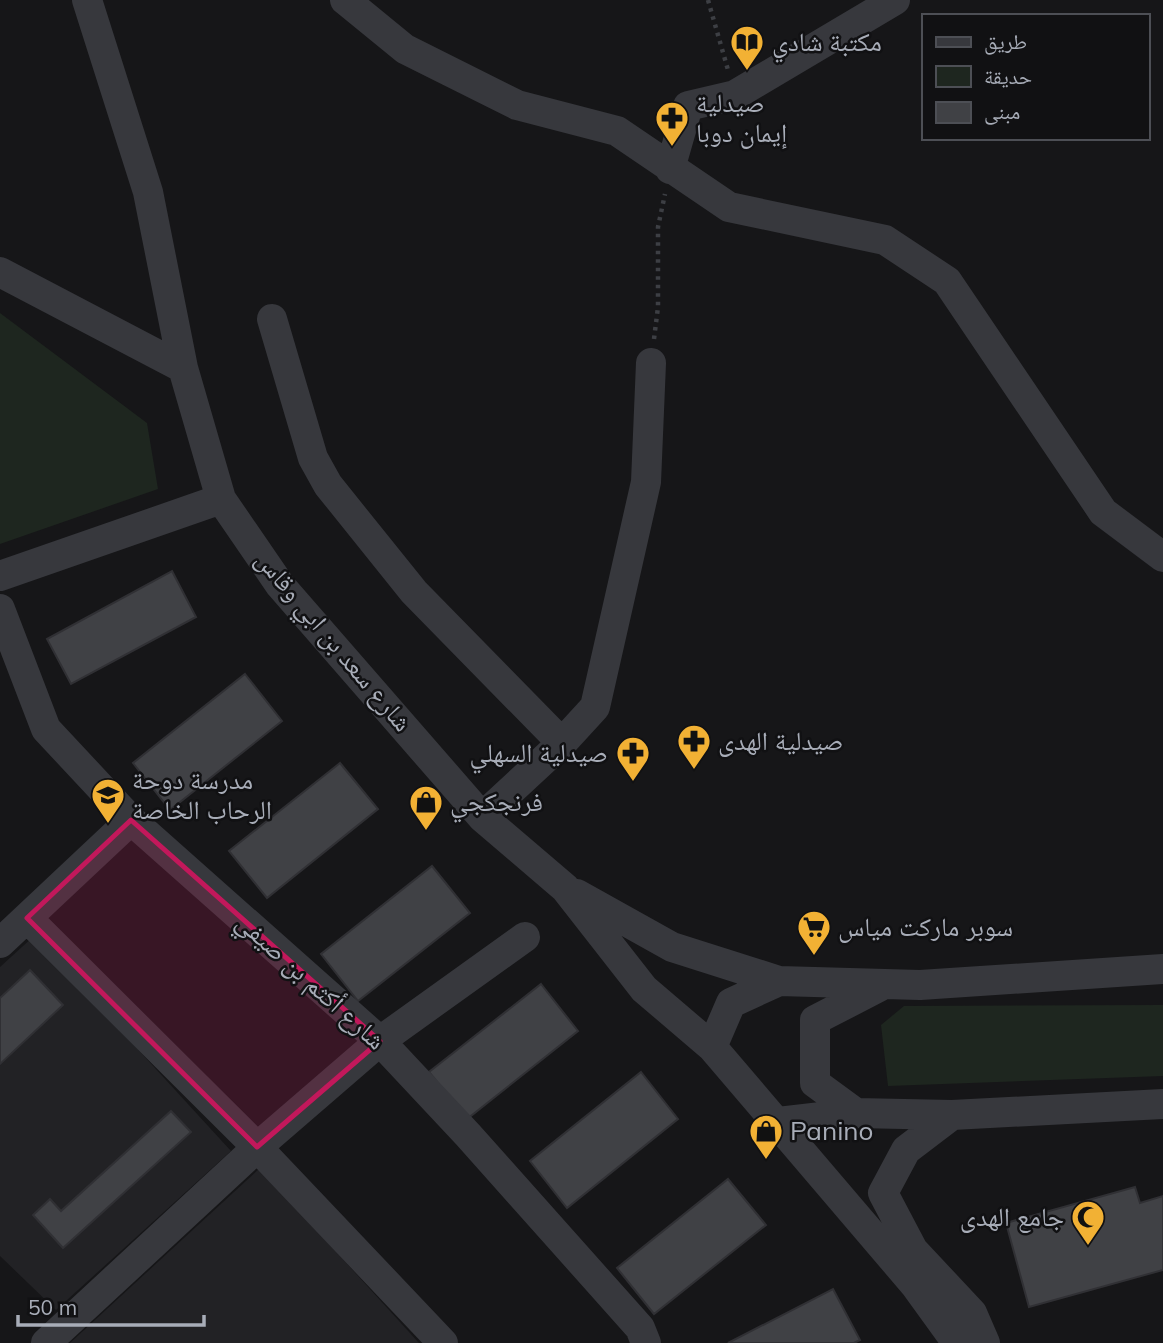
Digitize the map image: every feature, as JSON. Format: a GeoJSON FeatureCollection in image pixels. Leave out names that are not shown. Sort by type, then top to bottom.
{"type":"FeatureCollection","features":[{"type":"Feature","properties":{"kind":"street","name":"شارع سعد بن ابي وقاس"},"geometry":{"type":"LineString","coordinates":[[87,0],[148,192],[183,368],[221,499],[280,585],[482,817],[565,888],[644,989],[712,1047],[915,1285],[957,1343]]}},
{"type":"Feature","properties":{"kind":"street"},"geometry":{"type":"LineString","coordinates":[[345,0],[405,49],[517,105],[617,131],[729,207],[885,240],[947,281],[1103,512],[1163,557]]}},
{"type":"Feature","properties":{"kind":"street"},"geometry":{"type":"LineString","coordinates":[[670,169],[688,106],[735,95],[895,0]]}},
{"type":"Feature","properties":{"kind":"street"},"geometry":{"type":"LineString","coordinates":[[0,272],[183,368]]}},
{"type":"Feature","properties":{"kind":"street"},"geometry":{"type":"LineString","coordinates":[[272,319],[313,457],[328,485],[414,592],[562,743]]}},
{"type":"Feature","properties":{"kind":"street"},"geometry":{"type":"LineString","coordinates":[[482,817],[562,743],[595,707],[646,482],[651,363]]}},
{"type":"Feature","properties":{"kind":"street"},"geometry":{"type":"LineString","coordinates":[[0,576],[221,499]]}},
{"type":"Feature","properties":{"kind":"street","name":"شارع أكثم بن صيفي"},"geometry":{"type":"LineString","coordinates":[[0,609],[46,729],[131,820],[380,1041],[468,1135],[640,1328],[646,1343]]}},
{"type":"Feature","properties":{"kind":"street"},"geometry":{"type":"LineString","coordinates":[[0,943],[131,820]]}},
{"type":"Feature","properties":{"kind":"street"},"geometry":{"type":"LineString","coordinates":[[565,888],[673,947],[779,981],[920,985],[1163,969]]}},
{"type":"Feature","properties":{"kind":"street"},"geometry":{"type":"LineString","coordinates":[[27,918],[257,1147],[443,1343]]}},
{"type":"Feature","properties":{"kind":"street"},"geometry":{"type":"LineString","coordinates":[[46,1343],[257,1147],[380,1041],[525,937]]}},
{"type":"Feature","properties":{"kind":"street"},"geometry":{"type":"LineString","coordinates":[[712,1047],[731,1003],[779,981]]}},
{"type":"Feature","properties":{"kind":"street"},"geometry":{"type":"LineString","coordinates":[[856,1113],[815,1083],[815,1020],[882,985]]}},
{"type":"Feature","properties":{"kind":"street"},"geometry":{"type":"LineString","coordinates":[[778,1122],[856,1113],[952,1115],[1163,1104]]}},
{"type":"Feature","properties":{"kind":"street"},"geometry":{"type":"LineString","coordinates":[[952,1115],[906,1150],[883,1193],[913,1250],[972,1313],[985,1343]]}},
{"type":"Feature","properties":{"kind":"path"},"geometry":{"type":"LineString","coordinates":[[708,0],[735,95]]}},
{"type":"Feature","properties":{"kind":"path"},"geometry":{"type":"LineString","coordinates":[[651,363],[658,307],[658,227],[670,169]]}},
{"type":"Feature","properties":{"kind":"highlighted area"},"geometry":{"type":"Polygon","coordinates":[[[131,820],[380,1041],[257,1147],[27,918],[131,820]]]}},
{"type":"Feature","properties":{"kind":"shaded area"},"geometry":{"type":"Polygon","coordinates":[[[34,936],[231,1151],[56,1310],[0,1256],[0,967],[34,936]]]}},
{"type":"Feature","properties":{"kind":"shaded area"},"geometry":{"type":"Polygon","coordinates":[[[260,1168],[419,1343],[70,1343],[260,1168]]]}},
{"type":"Feature","properties":{"kind":"green space"},"geometry":{"type":"Polygon","coordinates":[[[0,313],[147,423],[158,489],[0,544],[0,313]]]}},
{"type":"Feature","properties":{"kind":"green space"},"geometry":{"type":"Polygon","coordinates":[[[1163,1005],[1163,1076],[888,1086],[881,1025],[904,1006],[1163,1005]]]}},
{"type":"Feature","properties":{"kind":"building"},"geometry":{"type":"Polygon","coordinates":[[[172,571],[196,617],[71,684],[47,639],[172,571]]]}},
{"type":"Feature","properties":{"kind":"building"},"geometry":{"type":"Polygon","coordinates":[[[245,674],[282,721],[170,810],[133,763],[245,674]]]}},
{"type":"Feature","properties":{"kind":"building"},"geometry":{"type":"Polygon","coordinates":[[[340,763],[378,809],[267,898],[229,851],[340,763]]]}},
{"type":"Feature","properties":{"kind":"building"},"geometry":{"type":"Polygon","coordinates":[[[432,866],[470,913],[358,1001],[321,954],[432,866]]]}},
{"type":"Feature","properties":{"kind":"building"},"geometry":{"type":"Polygon","coordinates":[[[30,970],[63,1005],[0,1064],[0,998],[30,970]]]}},
{"type":"Feature","properties":{"kind":"building"},"geometry":{"type":"Polygon","coordinates":[[[541,984],[578,1031],[467,1119],[429,1072],[541,984]]]}},
{"type":"Feature","properties":{"kind":"building"},"geometry":{"type":"Polygon","coordinates":[[[641,1072],[678,1119],[567,1208],[530,1161],[641,1072]]]}},
{"type":"Feature","properties":{"kind":"building"},"geometry":{"type":"Polygon","coordinates":[[[171,1111],[191,1132],[63,1248],[33,1215],[50,1199],[61,1211],[171,1111]]]}},
{"type":"Feature","properties":{"kind":"building"},"geometry":{"type":"Polygon","coordinates":[[[728,1179],[766,1225],[654,1314],[617,1268],[728,1179]]]}},
{"type":"Feature","properties":{"kind":"building","name":"جامع الهدى"},"geometry":{"type":"Polygon","coordinates":[[[1135,1187],[1140,1203],[1163,1196],[1163,1270],[1029,1307],[1006,1223],[1135,1187]]]}},
{"type":"Feature","properties":{"kind":"building"},"geometry":{"type":"Polygon","coordinates":[[[833,1289],[860,1340],[854,1343],[728,1343],[833,1289]]]}},
{"type":"Feature","properties":{"kind":"place","name":"مكتبة شادي"},"geometry":{"type":"Point","coordinates":[747,72]}},
{"type":"Feature","properties":{"kind":"place","name":"صيدلية إيمان دوبا"},"geometry":{"type":"Point","coordinates":[672,148]}},
{"type":"Feature","properties":{"kind":"place","name":"صيدلية الهدى"},"geometry":{"type":"Point","coordinates":[694,771]}},
{"type":"Feature","properties":{"kind":"place","name":"صيدلية السهلي"},"geometry":{"type":"Point","coordinates":[633,783]}},
{"type":"Feature","properties":{"kind":"place","name":"مدرسة دوحة الرحاب الخاصة"},"geometry":{"type":"Point","coordinates":[108,825]}},
{"type":"Feature","properties":{"kind":"place","name":"فرنجكجي"},"geometry":{"type":"Point","coordinates":[426,832]}},
{"type":"Feature","properties":{"kind":"place","name":"سوبر ماركت مياس"},"geometry":{"type":"Point","coordinates":[814,957]}},
{"type":"Feature","properties":{"kind":"place","name":"Panino"},"geometry":{"type":"Point","coordinates":[766,1161]}},
{"type":"Feature","properties":{"kind":"place","name":"جامع الهدى"},"geometry":{"type":"Point","coordinates":[1088,1247]}}]}
